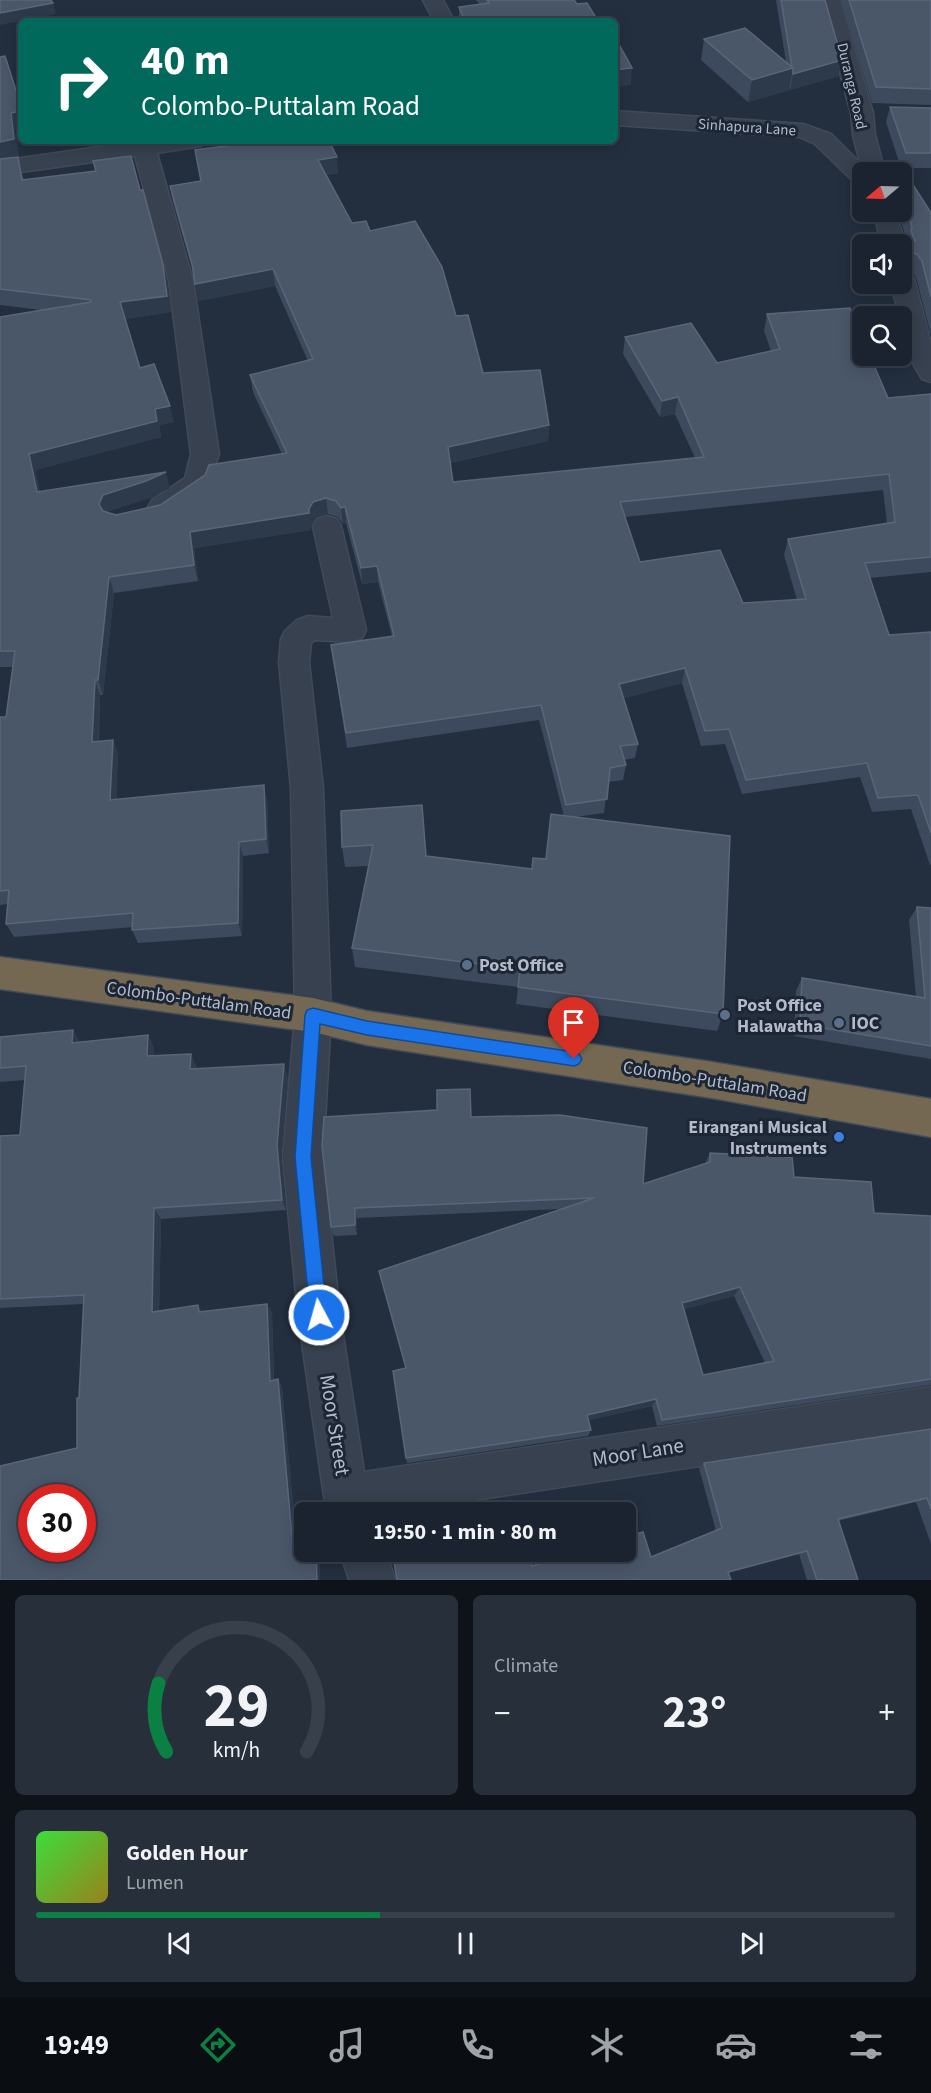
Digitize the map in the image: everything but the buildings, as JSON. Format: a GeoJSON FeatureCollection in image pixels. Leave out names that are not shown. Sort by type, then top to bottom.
{"type":"FeatureCollection","features":[{"type":"Feature","properties":{"kind":"highway","name":"Colombo-Puttalam Road"},"geometry":{"type":"LineString","coordinates":[[0,973],[313,1015],[367,1028],[712,1080],[931,1118]]}},
{"type":"Feature","properties":{"kind":"street"},"geometry":{"type":"LineString","coordinates":[[433,0],[442,18]]}},
{"type":"Feature","properties":{"kind":"street","name":"Duranga Road"},"geometry":{"type":"LineString","coordinates":[[830,0],[862,113],[864,135],[871,162]]}},
{"type":"Feature","properties":{"kind":"street"},"geometry":{"type":"LineString","coordinates":[[862,113],[885,113]]}},
{"type":"Feature","properties":{"kind":"street","name":"Sinhapura Lane"},"geometry":{"type":"LineString","coordinates":[[618,118],[803,131],[823,139],[852,167]]}},
{"type":"Feature","properties":{"kind":"street"},"geometry":{"type":"LineString","coordinates":[[0,168],[168,144]]}},
{"type":"Feature","properties":{"kind":"street"},"geometry":{"type":"LineString","coordinates":[[142,514],[153,512],[197,483],[205,454],[181,281],[144,147]]}},
{"type":"Feature","properties":{"kind":"street"},"geometry":{"type":"LineString","coordinates":[[906,294],[921,356],[931,373]]}},
{"type":"Feature","properties":{"kind":"street","name":"Moor Street"},"geometry":{"type":"LineString","coordinates":[[327,526],[351,630],[308,628],[296,639],[294,662],[306,788],[313,1015],[303,1157],[319,1315],[348,1502]]}},
{"type":"Feature","properties":{"kind":"street","name":"Moor Lane"},"geometry":{"type":"LineString","coordinates":[[360,1502],[931,1409]]}},
{"type":"Feature","properties":{"kind":"street"},"geometry":{"type":"LineString","coordinates":[[366,1562],[372,1580]]}},
{"type":"Feature","properties":{"kind":"place","name":"Post Office"},"geometry":{"type":"Point","coordinates":[467,965]}},
{"type":"Feature","properties":{"kind":"place","name":"Post Office Halawatha"},"geometry":{"type":"Point","coordinates":[725,1015]}},
{"type":"Feature","properties":{"kind":"place","name":"IOC"},"geometry":{"type":"Point","coordinates":[839,1023]}},
{"type":"Feature","properties":{"kind":"place","name":"Eirangani Musical Instruments"},"geometry":{"type":"Point","coordinates":[839,1137]}},
{"type":"Feature","properties":{"kind":"route"},"geometry":{"type":"LineString","coordinates":[[319,1315],[303,1157],[313,1015],[367,1028],[574,1059]]}}]}
